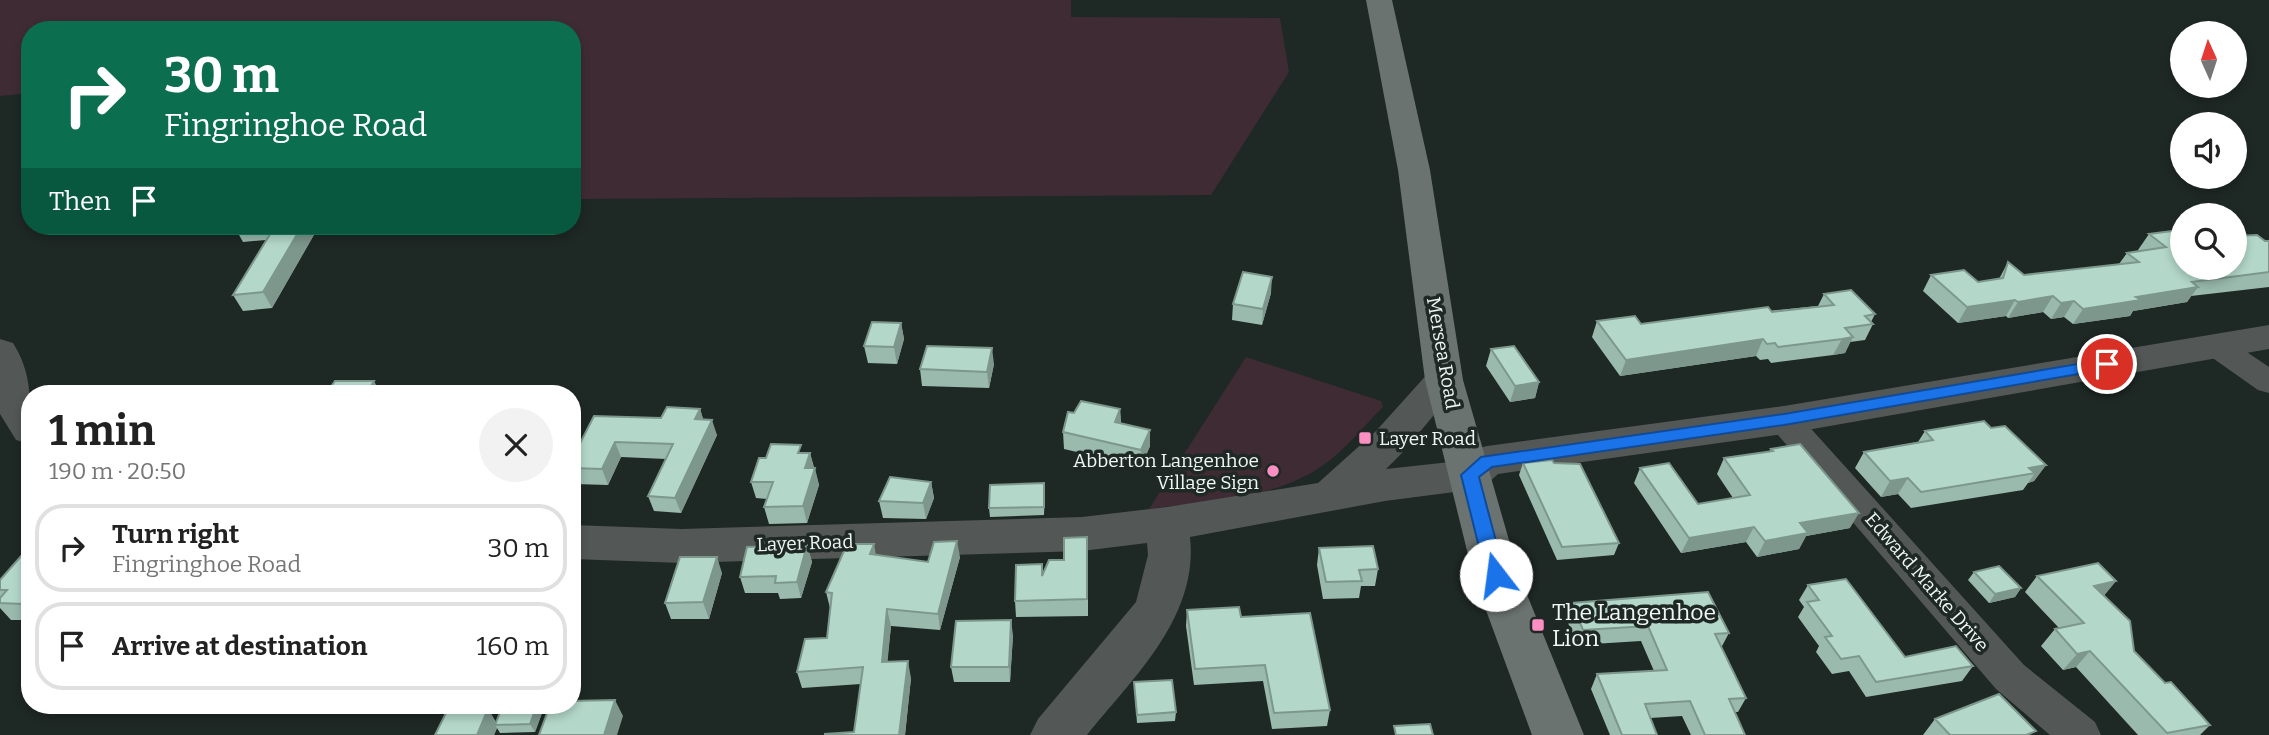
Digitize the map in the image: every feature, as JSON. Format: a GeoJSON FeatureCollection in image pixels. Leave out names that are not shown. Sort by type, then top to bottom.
{"type":"FeatureCollection","features":[{"type":"Feature","properties":{"kind":"main road","name":"Mersea Road"},"geometry":{"type":"LineString","coordinates":[[1379,0],[1414,170],[1444,380],[1496,575],[1558,735]]}},
{"type":"Feature","properties":{"kind":"street"},"geometry":{"type":"LineString","coordinates":[[1470,475],[1487,461],[1784,420],[2269,337]]}},
{"type":"Feature","properties":{"kind":"street"},"geometry":{"type":"LineString","coordinates":[[2215,345],[2269,382]]}},
{"type":"Feature","properties":{"kind":"street"},"geometry":{"type":"LineString","coordinates":[[0,352],[16,407],[21,415]]}},
{"type":"Feature","properties":{"kind":"street"},"geometry":{"type":"LineString","coordinates":[[1330,497],[1390,441],[1444,380]]}},
{"type":"Feature","properties":{"kind":"street","name":"Edward Marke Drive"},"geometry":{"type":"LineString","coordinates":[[1784,420],[2010,677],[2080,735]]}},
{"type":"Feature","properties":{"kind":"street","name":"Layer Road"},"geometry":{"type":"LineString","coordinates":[[581,542],[682,546],[1082,534],[1167,524],[1330,497],[1385,485],[1470,475]]}},
{"type":"Feature","properties":{"kind":"street"},"geometry":{"type":"LineString","coordinates":[[1056,735],[1140,634],[1158,607],[1170,555],[1167,524]]}},
{"type":"Feature","properties":{"kind":"shaded area"},"geometry":{"type":"Polygon","coordinates":[[[0,0],[1071,0],[1071,17],[1280,18],[1289,72],[1211,195],[581,199],[581,21],[21,21],[21,94],[0,96],[0,0]]]}},
{"type":"Feature","properties":{"kind":"shaded area"},"geometry":{"type":"Polygon","coordinates":[[[1246,357],[1381,401],[1383,407],[1334,457],[1297,480],[1277,488],[1235,498],[1149,509],[1246,357]]]}},
{"type":"Feature","properties":{"kind":"building"},"geometry":{"type":"Polygon","coordinates":[[[2170,231],[2170,280],[2207,280],[2192,282],[2198,287],[2083,309],[2074,301],[2061,303],[2053,296],[1967,307],[1931,275],[1964,270],[1978,282],[2003,278],[2008,262],[2024,275],[2139,262],[2127,253],[2166,247],[2149,234],[2170,231]]]}},
{"type":"Feature","properties":{"kind":"building"},"geometry":{"type":"Polygon","coordinates":[[[270,235],[297,235],[263,292],[233,295],[270,235]]]}},
{"type":"Feature","properties":{"kind":"building"},"geometry":{"type":"Polygon","coordinates":[[[2247,235],[2257,235],[2269,241],[2269,272],[2247,275],[2247,235]]]}},
{"type":"Feature","properties":{"kind":"building"},"geometry":{"type":"Polygon","coordinates":[[[1243,272],[1272,277],[1263,309],[1233,304],[1243,272]]]}},
{"type":"Feature","properties":{"kind":"building"},"geometry":{"type":"Polygon","coordinates":[[[1851,290],[1875,314],[1865,316],[1873,324],[1845,328],[1853,337],[1778,347],[1775,343],[1767,344],[1763,339],[1626,360],[1597,321],[1635,316],[1641,324],[1768,307],[1772,312],[1834,305],[1824,294],[1851,290]]]}},
{"type":"Feature","properties":{"kind":"building"},"geometry":{"type":"Polygon","coordinates":[[[872,322],[901,323],[894,347],[864,346],[872,322]]]}},
{"type":"Feature","properties":{"kind":"building"},"geometry":{"type":"Polygon","coordinates":[[[927,346],[992,348],[987,372],[920,369],[927,346]]]}},
{"type":"Feature","properties":{"kind":"building"},"geometry":{"type":"Polygon","coordinates":[[[1514,346],[1539,382],[1515,386],[1491,349],[1514,346]]]}},
{"type":"Feature","properties":{"kind":"building"},"geometry":{"type":"Polygon","coordinates":[[[335,381],[374,381],[372,385],[332,385],[335,381]]]}},
{"type":"Feature","properties":{"kind":"building"},"geometry":{"type":"Polygon","coordinates":[[[1081,401],[1120,409],[1115,422],[1150,430],[1141,450],[1063,432],[1068,412],[1074,413],[1081,401]]]}},
{"type":"Feature","properties":{"kind":"building"},"geometry":{"type":"Polygon","coordinates":[[[667,407],[700,409],[695,419],[712,420],[675,498],[648,496],[673,444],[615,442],[602,469],[581,468],[581,441],[594,416],[661,418],[667,407]]]}},
{"type":"Feature","properties":{"kind":"building"},"geometry":{"type":"Polygon","coordinates":[[[1984,421],[1991,428],[2005,426],[2046,465],[2029,468],[2035,473],[1921,492],[1908,478],[1890,481],[1864,452],[1933,440],[1925,431],[1984,421]]]}},
{"type":"Feature","properties":{"kind":"building"},"geometry":{"type":"Polygon","coordinates":[[[771,444],[801,445],[798,453],[810,453],[805,468],[815,468],[803,506],[764,507],[773,482],[751,482],[759,458],[766,458],[771,444]]]}},
{"type":"Feature","properties":{"kind":"building"},"geometry":{"type":"Polygon","coordinates":[[[1800,444],[1859,513],[1800,523],[1808,533],[1765,541],[1754,527],[1689,538],[1640,468],[1669,463],[1698,504],[1750,495],[1724,458],[1800,444]]]}},
{"type":"Feature","properties":{"kind":"building"},"geometry":{"type":"Polygon","coordinates":[[[1552,460],[1554,463],[1580,464],[1619,543],[1562,547],[1523,463],[1552,460]]]}},
{"type":"Feature","properties":{"kind":"building"},"geometry":{"type":"Polygon","coordinates":[[[890,477],[931,482],[923,503],[879,501],[890,477]]]}},
{"type":"Feature","properties":{"kind":"building"},"geometry":{"type":"Polygon","coordinates":[[[1044,483],[1044,507],[989,508],[990,485],[1044,483]]]}},
{"type":"Feature","properties":{"kind":"building"},"geometry":{"type":"Polygon","coordinates":[[[1087,537],[1087,599],[1015,601],[1016,565],[1042,564],[1042,576],[1049,560],[1064,560],[1064,538],[1087,537]]]}},
{"type":"Feature","properties":{"kind":"building"},"geometry":{"type":"Polygon","coordinates":[[[957,541],[938,614],[887,609],[882,662],[908,661],[899,735],[825,735],[854,732],[863,667],[797,672],[805,639],[827,638],[832,593],[826,592],[847,544],[874,544],[870,554],[928,562],[934,542],[957,541]]]}},
{"type":"Feature","properties":{"kind":"building"},"geometry":{"type":"Polygon","coordinates":[[[807,545],[797,582],[775,583],[776,576],[740,577],[747,547],[807,545]]]}},
{"type":"Feature","properties":{"kind":"building"},"geometry":{"type":"Polygon","coordinates":[[[1373,546],[1378,569],[1359,570],[1362,581],[1326,582],[1319,548],[1373,546]]]}},
{"type":"Feature","properties":{"kind":"building"},"geometry":{"type":"Polygon","coordinates":[[[21,556],[21,604],[0,603],[0,598],[7,590],[0,590],[0,580],[21,556]]]}},
{"type":"Feature","properties":{"kind":"building"},"geometry":{"type":"Polygon","coordinates":[[[680,557],[717,557],[703,602],[665,603],[680,557]]]}},
{"type":"Feature","properties":{"kind":"building"},"geometry":{"type":"Polygon","coordinates":[[[2098,563],[2116,581],[2094,586],[2130,621],[2134,651],[2165,683],[2171,682],[2210,725],[2167,733],[2090,651],[2077,654],[2055,629],[2084,623],[2037,576],[2098,563]]]}},
{"type":"Feature","properties":{"kind":"building"},"geometry":{"type":"Polygon","coordinates":[[[1999,566],[2021,588],[1995,594],[1974,572],[1999,566]]]}},
{"type":"Feature","properties":{"kind":"building"},"geometry":{"type":"Polygon","coordinates":[[[1846,579],[1905,657],[1956,646],[1973,666],[1876,682],[1859,656],[1841,659],[1825,637],[1832,636],[1807,602],[1819,600],[1808,585],[1846,579]]]}},
{"type":"Feature","properties":{"kind":"building"},"geometry":{"type":"Polygon","coordinates":[[[1708,592],[1729,633],[1715,634],[1746,698],[1729,699],[1745,735],[1705,735],[1690,701],[1645,704],[1657,735],[1622,735],[1597,674],[1667,670],[1648,626],[1583,630],[1572,603],[1708,592]]]}},
{"type":"Feature","properties":{"kind":"building"},"geometry":{"type":"Polygon","coordinates":[[[1239,607],[1241,617],[1310,613],[1330,710],[1274,713],[1265,665],[1195,669],[1187,610],[1239,607]]]}},
{"type":"Feature","properties":{"kind":"building"},"geometry":{"type":"Polygon","coordinates":[[[1011,620],[1009,667],[951,667],[956,621],[1011,620]]]}},
{"type":"Feature","properties":{"kind":"building"},"geometry":{"type":"Polygon","coordinates":[[[1172,680],[1176,712],[1137,715],[1134,682],[1172,680]]]}},
{"type":"Feature","properties":{"kind":"building"},"geometry":{"type":"Polygon","coordinates":[[[1999,694],[2036,731],[2026,735],[1950,735],[1935,719],[1999,694]]]}},
{"type":"Feature","properties":{"kind":"building"},"geometry":{"type":"Polygon","coordinates":[[[615,700],[604,735],[539,735],[547,714],[581,714],[581,701],[615,700]]]}},
{"type":"Feature","properties":{"kind":"building"},"geometry":{"type":"Polygon","coordinates":[[[446,714],[486,714],[477,735],[435,735],[446,714]]]}},
{"type":"Feature","properties":{"kind":"building"},"geometry":{"type":"Polygon","coordinates":[[[499,714],[534,714],[530,724],[495,725],[499,714]]]}},
{"type":"Feature","properties":{"kind":"building"},"geometry":{"type":"Polygon","coordinates":[[[1430,724],[1433,735],[1396,735],[1394,726],[1430,724]]]}},
{"type":"Feature","properties":{"kind":"place","name":"Layer Road"},"geometry":{"type":"Point","coordinates":[1365,438]}},
{"type":"Feature","properties":{"kind":"place","name":"Abberton Langenhoe Village Sign"},"geometry":{"type":"Point","coordinates":[1273,471]}},
{"type":"Feature","properties":{"kind":"place","name":"The Langenhoe Lion"},"geometry":{"type":"Point","coordinates":[1538,625]}},
{"type":"Feature","properties":{"kind":"route"},"geometry":{"type":"LineString","coordinates":[[1496,575],[1470,475],[1487,461],[1784,420],[2107,364]]}}]}
